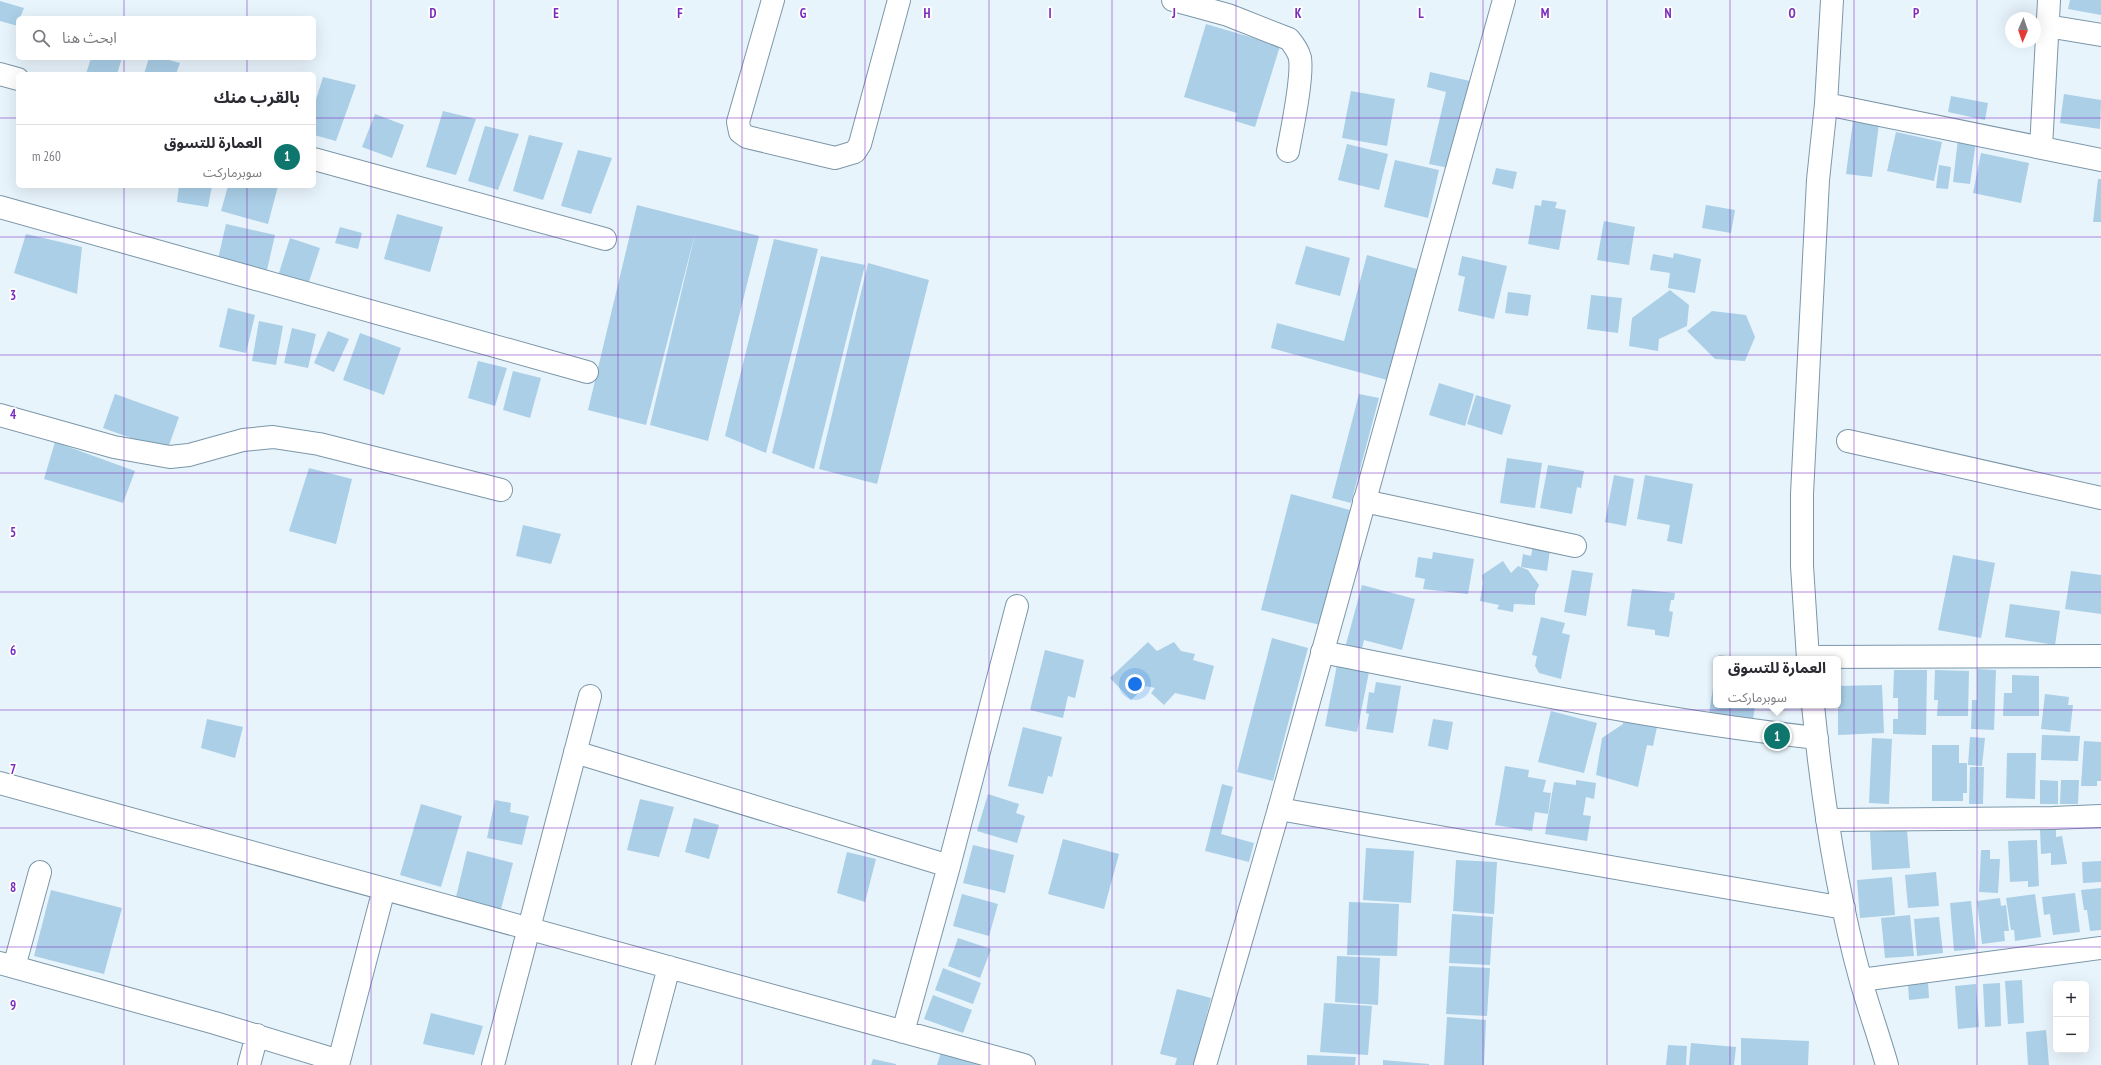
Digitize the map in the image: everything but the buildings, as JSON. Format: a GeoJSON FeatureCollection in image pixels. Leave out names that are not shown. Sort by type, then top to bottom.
{"type":"FeatureCollection","features":[{"type":"Feature","properties":{"kind":"street"},"geometry":{"type":"LineString","coordinates":[[773,0],[738,122],[740,132],[747,137],[835,158],[856,152],[860,144],[899,0]]}},
{"type":"Feature","properties":{"kind":"street"},"geometry":{"type":"LineString","coordinates":[[1173,0],[1228,15],[1289,39],[1296,47],[1300,59],[1298,85],[1288,151]]}},
{"type":"Feature","properties":{"kind":"street"},"geometry":{"type":"LineString","coordinates":[[1205,1065],[1279,809],[1504,0]]}},
{"type":"Feature","properties":{"kind":"street"},"geometry":{"type":"LineString","coordinates":[[1808,656],[1802,566],[1802,494],[1818,180],[1826,104],[1832,0]]}},
{"type":"Feature","properties":{"kind":"street"},"geometry":{"type":"LineString","coordinates":[[2041,148],[2049,0]]}},
{"type":"Feature","properties":{"kind":"street"},"geometry":{"type":"LineString","coordinates":[[2047,26],[2101,35]]}},
{"type":"Feature","properties":{"kind":"street"},"geometry":{"type":"LineString","coordinates":[[0,74],[16,78]]}},
{"type":"Feature","properties":{"kind":"street"},"geometry":{"type":"LineString","coordinates":[[1826,104],[2101,160]]}},
{"type":"Feature","properties":{"kind":"street"},"geometry":{"type":"LineString","coordinates":[[316,161],[605,239]]}},
{"type":"Feature","properties":{"kind":"street"},"geometry":{"type":"LineString","coordinates":[[0,207],[587,372]]}},
{"type":"Feature","properties":{"kind":"street"},"geometry":{"type":"LineString","coordinates":[[0,415],[114,447],[170,457],[189,455],[243,440],[273,437],[319,444],[500,490]]}},
{"type":"Feature","properties":{"kind":"street"},"geometry":{"type":"LineString","coordinates":[[1848,441],[2101,498]]}},
{"type":"Feature","properties":{"kind":"street"},"geometry":{"type":"LineString","coordinates":[[1364,501],[1575,546]]}},
{"type":"Feature","properties":{"kind":"street"},"geometry":{"type":"LineString","coordinates":[[903,1032],[949,866],[1017,606]]}},
{"type":"Feature","properties":{"kind":"street"},"geometry":{"type":"LineString","coordinates":[[1322,652],[1644,714],[1745,730],[1816,738]]}},
{"type":"Feature","properties":{"kind":"street"},"geometry":{"type":"LineString","coordinates":[[1841,658],[2101,656]]}},
{"type":"Feature","properties":{"kind":"street"},"geometry":{"type":"LineString","coordinates":[[493,1065],[590,696]]}},
{"type":"Feature","properties":{"kind":"street"},"geometry":{"type":"LineString","coordinates":[[1813,708],[1827,820],[1844,908],[1861,980],[1887,1065]]}},
{"type":"Feature","properties":{"kind":"street"},"geometry":{"type":"LineString","coordinates":[[575,752],[949,866]]}},
{"type":"Feature","properties":{"kind":"street"},"geometry":{"type":"LineString","coordinates":[[0,783],[1024,1065]]}},
{"type":"Feature","properties":{"kind":"street"},"geometry":{"type":"LineString","coordinates":[[1279,809],[1844,908]]}},
{"type":"Feature","properties":{"kind":"street"},"geometry":{"type":"LineString","coordinates":[[1827,820],[2052,818],[2101,816]]}},
{"type":"Feature","properties":{"kind":"street"},"geometry":{"type":"LineString","coordinates":[[40,872],[7,965],[257,1035],[339,1063],[384,889]]}},
{"type":"Feature","properties":{"kind":"street"},"geometry":{"type":"LineString","coordinates":[[1861,980],[2101,948]]}},
{"type":"Feature","properties":{"kind":"street"},"geometry":{"type":"LineString","coordinates":[[643,1065],[669,968]]}},
{"type":"Feature","properties":{"kind":"street"},"geometry":{"type":"LineString","coordinates":[[249,1065],[257,1035]]}},
{"type":"Feature","properties":{"kind":"place","name":"العمارة للتسوق"},"geometry":{"type":"Point","coordinates":[1777,736]}}]}
